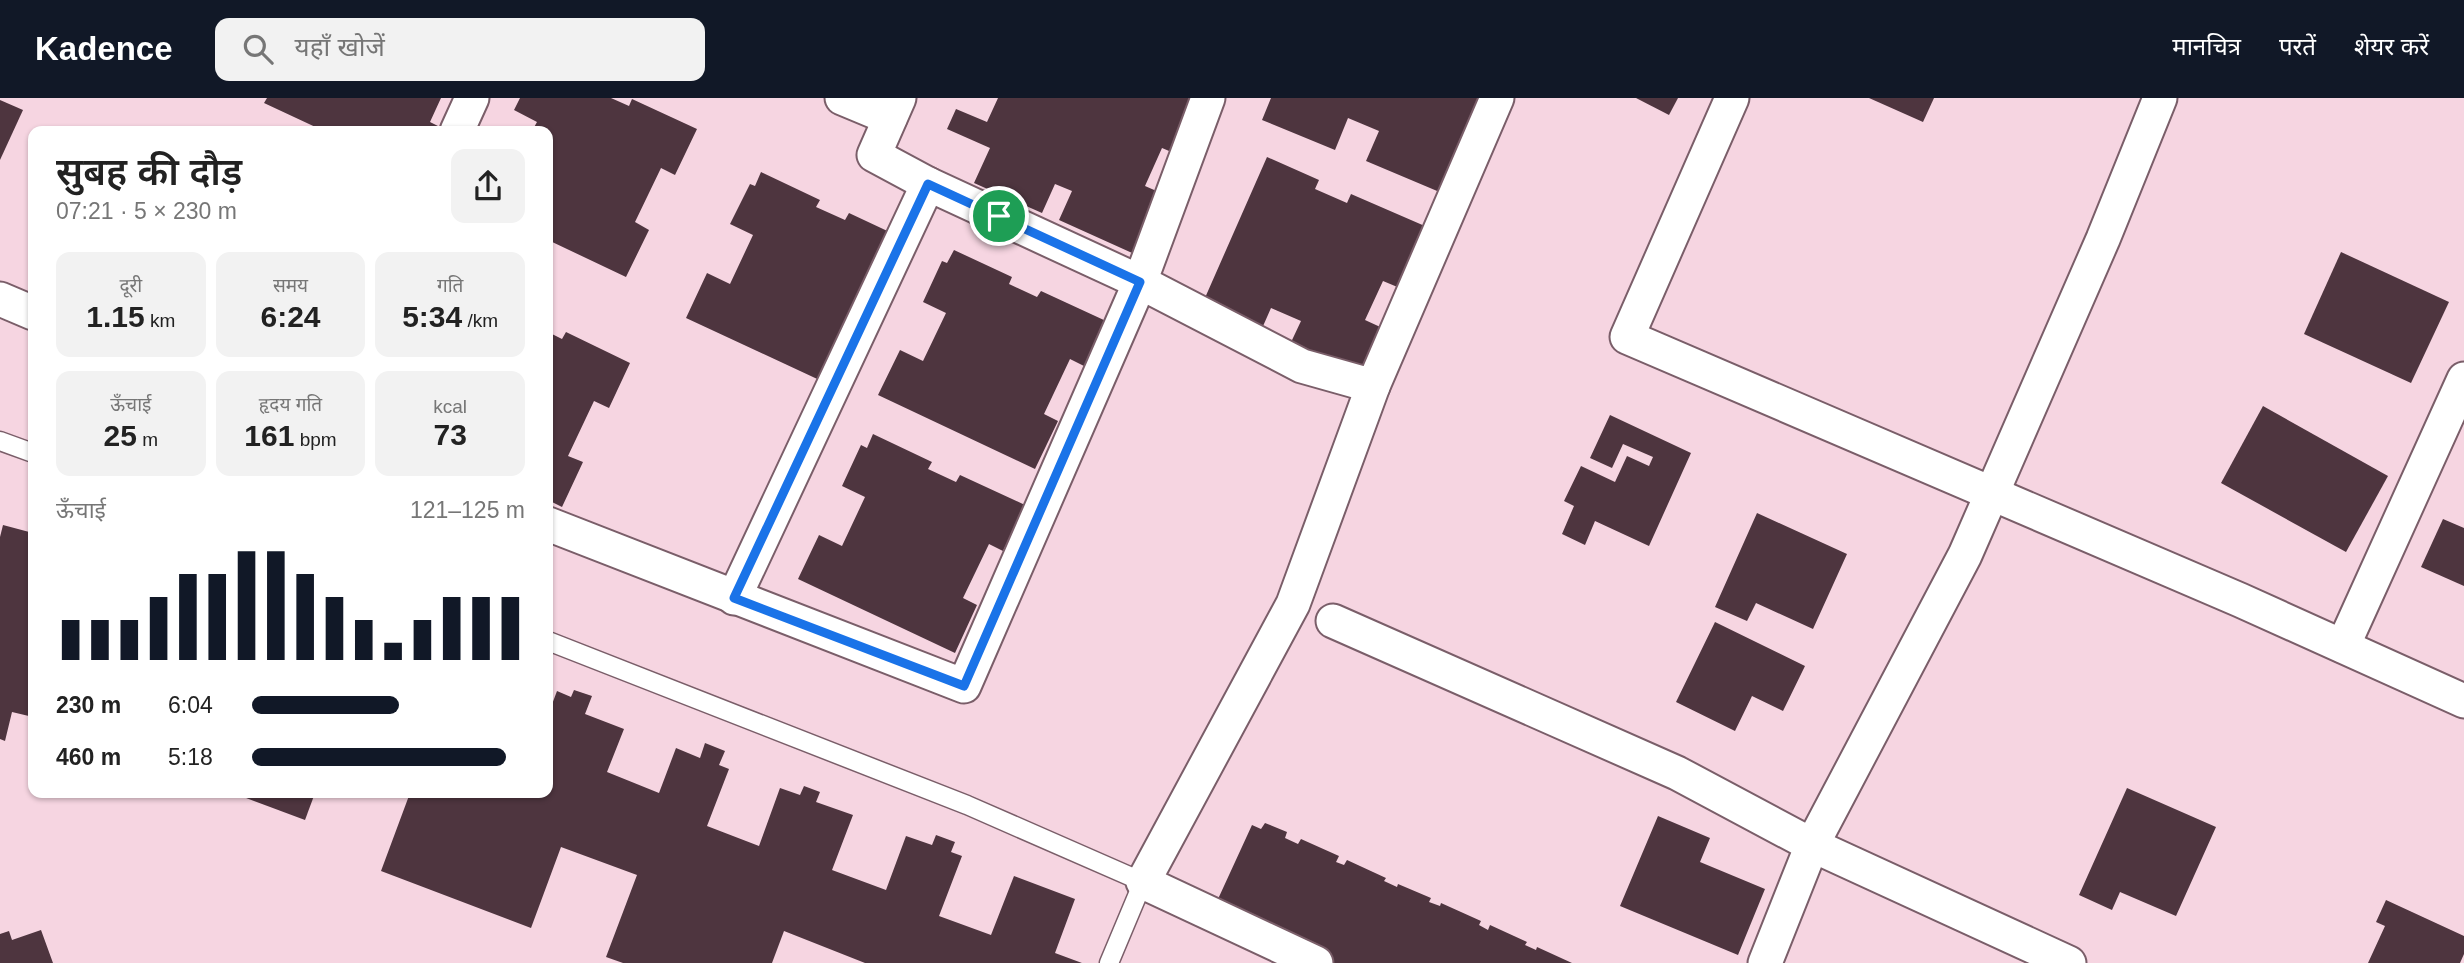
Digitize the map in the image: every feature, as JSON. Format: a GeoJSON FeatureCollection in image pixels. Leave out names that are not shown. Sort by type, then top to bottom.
{"type":"FeatureCollection","features":[{"type":"Feature","properties":{"kind":"street"},"geometry":{"type":"LineString","coordinates":[[459,126],[472,98]]}},
{"type":"Feature","properties":{"kind":"street"},"geometry":{"type":"LineString","coordinates":[[842,98],[894,108],[874,155],[928,184],[1140,282],[1302,366],[1373,386]]}},
{"type":"Feature","properties":{"kind":"street"},"geometry":{"type":"LineString","coordinates":[[553,526],[964,686],[1140,282],[1208,98]]}},
{"type":"Feature","properties":{"kind":"street"},"geometry":{"type":"LineString","coordinates":[[1315,963],[1143,882],[1293,604],[1373,386],[1497,98]]}},
{"type":"Feature","properties":{"kind":"street"},"geometry":{"type":"LineString","coordinates":[[1732,98],[1627,337],[1992,493],[2464,701]]}},
{"type":"Feature","properties":{"kind":"street"},"geometry":{"type":"LineString","coordinates":[[1765,963],[1812,845],[1965,555],[2098,251],[2160,98]]}},
{"type":"Feature","properties":{"kind":"street"},"geometry":{"type":"LineString","coordinates":[[734,598],[928,184]]}},
{"type":"Feature","properties":{"kind":"street"},"geometry":{"type":"LineString","coordinates":[[0,299],[28,311]]}},
{"type":"Feature","properties":{"kind":"street"},"geometry":{"type":"LineString","coordinates":[[2343,646],[2464,379]]}},
{"type":"Feature","properties":{"kind":"street"},"geometry":{"type":"LineString","coordinates":[[1333,621],[1677,773],[1812,845],[2069,963]]}},
{"type":"Feature","properties":{"kind":"lane"},"geometry":{"type":"LineString","coordinates":[[0,441],[28,451]]}},
{"type":"Feature","properties":{"kind":"lane"},"geometry":{"type":"LineString","coordinates":[[553,642],[967,805],[1143,882],[1109,963]]}},
{"type":"Feature","properties":{"kind":"building"},"geometry":{"type":"Polygon","coordinates":[[[267,98],[441,98],[430,122],[438,126],[313,126],[264,103],[267,98]]]}},
{"type":"Feature","properties":{"kind":"building"},"geometry":{"type":"Polygon","coordinates":[[[520,98],[611,98],[629,106],[632,99],[697,129],[675,175],[661,168],[635,222],[649,230],[626,277],[553,242],[553,126],[535,126],[537,122],[514,110],[520,98]]]}},
{"type":"Feature","properties":{"kind":"building"},"geometry":{"type":"Polygon","coordinates":[[[998,98],[1197,98],[1181,156],[1162,148],[1145,186],[1168,196],[1141,257],[1059,220],[1072,191],[1055,184],[1042,213],[974,183],[990,148],[947,129],[956,109],[987,122],[998,98]]]}},
{"type":"Feature","properties":{"kind":"building"},"geometry":{"type":"Polygon","coordinates":[[[1271,98],[1490,98],[1449,196],[1366,161],[1379,131],[1348,118],[1335,150],[1262,120],[1271,98]]]}},
{"type":"Feature","properties":{"kind":"building"},"geometry":{"type":"Polygon","coordinates":[[[1636,98],[1678,98],[1669,115],[1636,98]]]}},
{"type":"Feature","properties":{"kind":"building"},"geometry":{"type":"Polygon","coordinates":[[[1869,98],[1934,98],[1923,122],[1869,98]]]}},
{"type":"Feature","properties":{"kind":"building"},"geometry":{"type":"Polygon","coordinates":[[[0,100],[23,110],[0,160],[0,100]]]}},
{"type":"Feature","properties":{"kind":"building"},"geometry":{"type":"Polygon","coordinates":[[[1267,157],[1319,180],[1315,189],[1347,203],[1351,194],[1434,230],[1407,291],[1383,281],[1365,320],[1389,331],[1364,389],[1285,355],[1301,321],[1271,308],[1256,342],[1197,316],[1267,157]]]}},
{"type":"Feature","properties":{"kind":"building"},"geometry":{"type":"Polygon","coordinates":[[[761,172],[820,200],[816,207],[845,220],[849,213],[913,243],[843,391],[686,318],[707,273],[730,284],[753,235],[730,224],[750,184],[755,186],[761,172]]]}},
{"type":"Feature","properties":{"kind":"building"},"geometry":{"type":"Polygon","coordinates":[[[954,250],[1012,277],[1009,284],[1037,297],[1041,291],[1106,321],[1084,366],[1070,359],[1044,414],[1058,421],[1035,469],[878,395],[900,350],[923,361],[946,313],[923,302],[942,261],[947,263],[954,250]]]}},
{"type":"Feature","properties":{"kind":"building"},"geometry":{"type":"Polygon","coordinates":[[[2341,252],[2449,302],[2411,383],[2304,334],[2341,252]]]}},
{"type":"Feature","properties":{"kind":"building"},"geometry":{"type":"Polygon","coordinates":[[[566,332],[630,363],[609,408],[594,401],[568,456],[583,462],[562,507],[553,502],[553,334],[562,339],[566,332]]]}},
{"type":"Feature","properties":{"kind":"building"},"geometry":{"type":"Polygon","coordinates":[[[2263,406],[2388,476],[2346,552],[2221,483],[2263,406]]]}},
{"type":"Feature","properties":{"kind":"building"},"geometry":{"type":"Polygon","coordinates":[[[1610,415],[1691,453],[1649,546],[1595,521],[1585,545],[1562,534],[1574,506],[1564,501],[1581,466],[1615,482],[1627,456],[1649,466],[1653,457],[1623,444],[1612,468],[1590,458],[1610,415]]]}},
{"type":"Feature","properties":{"kind":"building"},"geometry":{"type":"Polygon","coordinates":[[[873,434],[932,462],[928,469],[956,482],[960,475],[1025,505],[1003,551],[989,544],[963,598],[977,605],[955,653],[798,579],[819,535],[842,546],[865,497],[842,486],[861,445],[867,448],[873,434]]]}},
{"type":"Feature","properties":{"kind":"building"},"geometry":{"type":"Polygon","coordinates":[[[1757,513],[1847,554],[1813,629],[1756,603],[1747,621],[1715,607],[1757,513]]]}},
{"type":"Feature","properties":{"kind":"building"},"geometry":{"type":"Polygon","coordinates":[[[2443,519],[2464,528],[2464,586],[2421,567],[2443,519]]]}},
{"type":"Feature","properties":{"kind":"building"},"geometry":{"type":"Polygon","coordinates":[[[3,525],[28,532],[28,716],[12,712],[5,741],[0,739],[0,537],[3,525]]]}},
{"type":"Feature","properties":{"kind":"building"},"geometry":{"type":"Polygon","coordinates":[[[1715,622],[1805,666],[1783,711],[1752,696],[1735,731],[1676,702],[1715,622]]]}},
{"type":"Feature","properties":{"kind":"building"},"geometry":{"type":"Polygon","coordinates":[[[574,690],[592,696],[585,714],[624,729],[607,772],[659,793],[676,748],[700,758],[705,743],[725,751],[719,765],[729,769],[707,826],[759,846],[780,788],[800,795],[804,786],[820,792],[816,802],[853,815],[832,870],[886,890],[906,836],[932,845],[936,835],[955,842],[951,852],[962,856],[939,916],[991,935],[1014,876],[1075,899],[1055,953],[1082,963],[865,963],[784,931],[772,963],[623,963],[606,957],[637,875],[561,847],[531,928],[381,871],[408,798],[553,798],[553,702],[557,691],[571,697],[574,690]]]}},
{"type":"Feature","properties":{"kind":"building"},"geometry":{"type":"Polygon","coordinates":[[[2127,788],[2216,827],[2176,916],[2120,892],[2112,910],[2079,895],[2127,788]]]}},
{"type":"Feature","properties":{"kind":"building"},"geometry":{"type":"Polygon","coordinates":[[[246,798],[313,798],[305,820],[246,798]]]}},
{"type":"Feature","properties":{"kind":"building"},"geometry":{"type":"Polygon","coordinates":[[[1658,816],[1710,838],[1700,862],[1765,889],[1738,955],[1620,906],[1658,816]]]}},
{"type":"Feature","properties":{"kind":"building"},"geometry":{"type":"Polygon","coordinates":[[[1265,823],[1287,832],[1285,838],[1298,844],[1301,839],[1339,856],[1336,862],[1344,865],[1347,860],[1386,878],[1384,881],[1397,887],[1398,884],[1431,898],[1429,902],[1440,906],[1441,903],[1481,921],[1479,925],[1488,930],[1490,925],[1527,942],[1525,945],[1536,950],[1537,947],[1572,963],[1295,963],[1207,923],[1252,825],[1261,829],[1265,823]]]}},
{"type":"Feature","properties":{"kind":"building"},"geometry":{"type":"Polygon","coordinates":[[[2386,900],[2464,936],[2464,954],[2460,963],[2368,963],[2385,926],[2376,922],[2386,900]]]}},
{"type":"Feature","properties":{"kind":"building"},"geometry":{"type":"Polygon","coordinates":[[[41,930],[53,963],[0,963],[0,934],[9,931],[12,940],[41,930]]]}},
{"type":"Feature","properties":{"kind":"route"},"geometry":{"type":"LineString","coordinates":[[928,184],[999,216],[1140,282],[964,686],[734,598],[928,184]]}}]}
